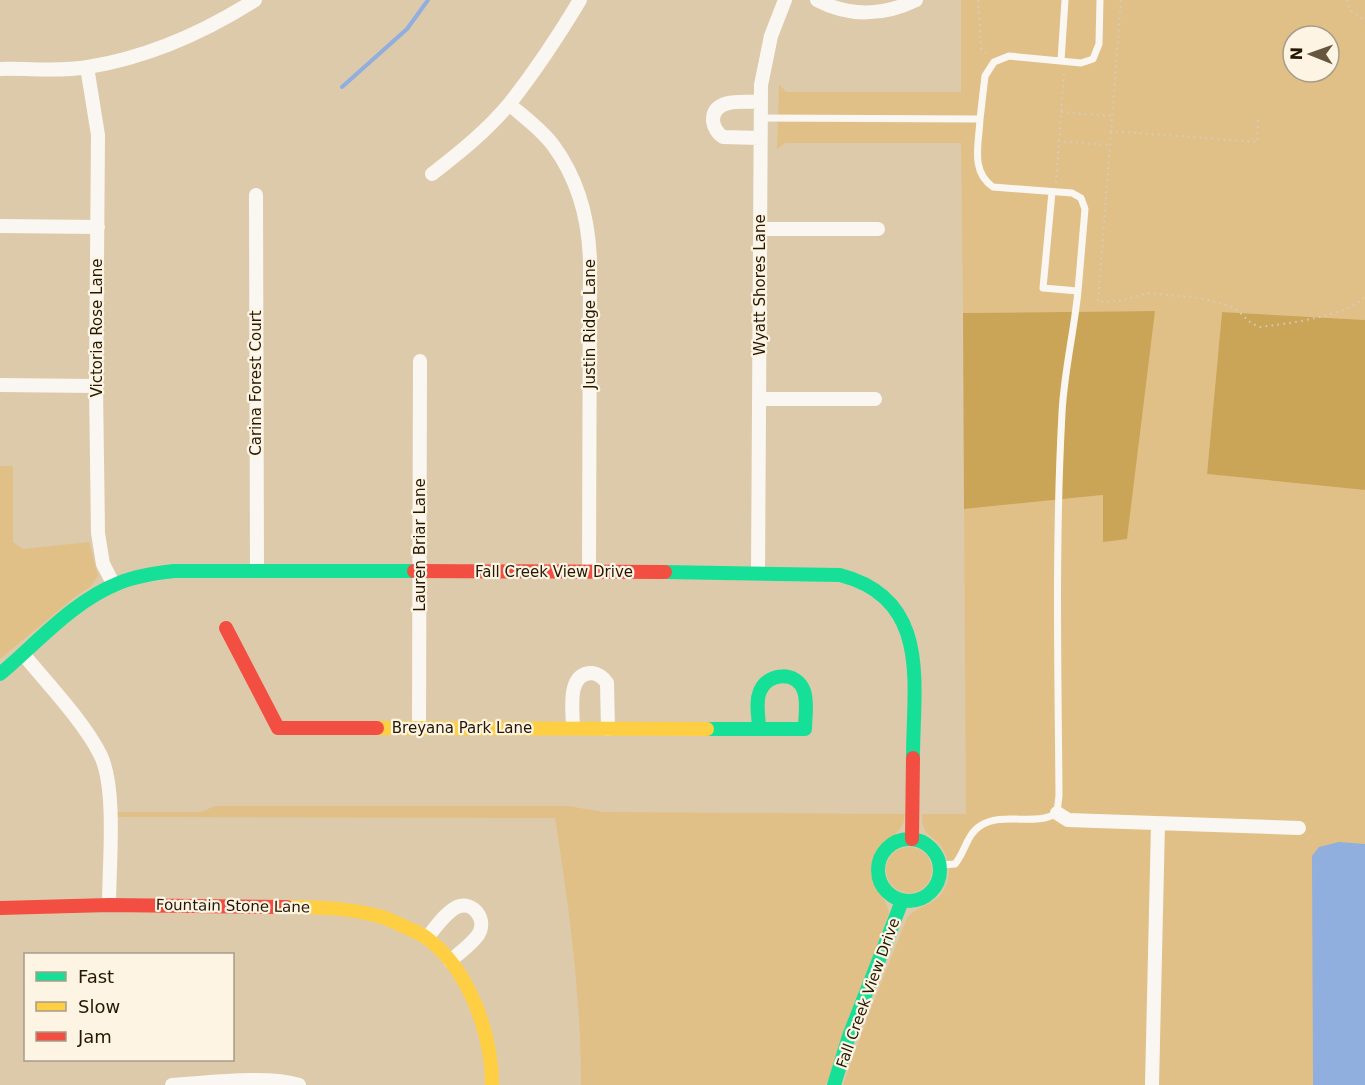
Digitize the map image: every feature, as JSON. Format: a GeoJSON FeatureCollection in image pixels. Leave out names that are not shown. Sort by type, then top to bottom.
{"type":"FeatureCollection","features":[{"type":"Feature","properties":{"kind":"street"},"geometry":{"type":"LineString","coordinates":[[0,69],[87,67],[144,55],[195,35],[255,0]]}},
{"type":"Feature","properties":{"kind":"street"},"geometry":{"type":"LineString","coordinates":[[432,174],[477,137],[509,104],[542,59],[580,0]]}},
{"type":"Feature","properties":{"kind":"street","name":"Wyatt Shores Lane"},"geometry":{"type":"LineString","coordinates":[[758,573],[761,85],[771,36],[785,0]]}},
{"type":"Feature","properties":{"kind":"street"},"geometry":{"type":"LineString","coordinates":[[817,0],[841,10],[866,13],[892,10],[916,0]]}},
{"type":"Feature","properties":{"kind":"street","name":"Victoria Rose Lane"},"geometry":{"type":"LineString","coordinates":[[87,67],[98,135],[96,386],[98,542],[103,564],[114,585]]}},
{"type":"Feature","properties":{"kind":"street"},"geometry":{"type":"LineString","coordinates":[[760,138],[723,137],[715,128],[713,117],[719,107],[725,104],[761,102]]}},
{"type":"Feature","properties":{"kind":"street","name":"Justin Ridge Lane"},"geometry":{"type":"LineString","coordinates":[[509,104],[538,129],[562,159],[572,177],[587,223],[590,262],[589,571]]}},
{"type":"Feature","properties":{"kind":"street","name":"Carina Forest Court"},"geometry":{"type":"LineString","coordinates":[[255,195],[257,571]]}},
{"type":"Feature","properties":{"kind":"street"},"geometry":{"type":"LineString","coordinates":[[0,226],[98,227]]}},
{"type":"Feature","properties":{"kind":"street"},"geometry":{"type":"LineString","coordinates":[[761,229],[878,229]]}},
{"type":"Feature","properties":{"kind":"street","name":"Lauren Briar Lane"},"geometry":{"type":"LineString","coordinates":[[419,728],[420,361]]}},
{"type":"Feature","properties":{"kind":"street"},"geometry":{"type":"LineString","coordinates":[[0,385],[96,386]]}},
{"type":"Feature","properties":{"kind":"street"},"geometry":{"type":"LineString","coordinates":[[760,399],[875,399]]}},
{"type":"Feature","properties":{"kind":"street","name":"Fall Creek View Drive"},"geometry":{"type":"LineString","coordinates":[[0,674],[81,606],[114,585],[140,577],[174,571],[589,571],[828,574],[854,577],[878,590],[900,614],[909,639],[913,671],[912,839],[892,844],[885,851],[878,870],[880,880],[885,890],[893,897],[902,901],[922,899],[937,885],[940,865]]}},
{"type":"Feature","properties":{"kind":"street","name":"Breyana Park Lane"},"geometry":{"type":"LineString","coordinates":[[226,628],[278,728],[573,728],[608,729],[759,729],[805,729],[804,689],[796,679],[778,676],[763,685],[759,696],[759,729]]}},
{"type":"Feature","properties":{"kind":"street"},"geometry":{"type":"LineString","coordinates":[[24,655],[79,723],[100,754],[110,793],[109,905]]}},
{"type":"Feature","properties":{"kind":"street"},"geometry":{"type":"LineString","coordinates":[[573,728],[574,684],[579,677],[590,673],[599,675],[607,683],[608,729]]}},
{"type":"Feature","properties":{"kind":"street"},"geometry":{"type":"LineString","coordinates":[[1057,813],[1068,820],[1299,828]]}},
{"type":"Feature","properties":{"kind":"street"},"geometry":{"type":"LineString","coordinates":[[1152,1085],[1158,824]]}},
{"type":"Feature","properties":{"kind":"street"},"geometry":{"type":"LineString","coordinates":[[912,839],[931,847],[940,865]]}},
{"type":"Feature","properties":{"kind":"street","name":"Fall Creek View Drive"},"geometry":{"type":"LineString","coordinates":[[834,1085],[849,1036],[902,901]]}},
{"type":"Feature","properties":{"kind":"street","name":"Fountain Stone Lane"},"geometry":{"type":"LineString","coordinates":[[0,908],[109,905],[332,907],[384,917],[427,938],[450,961],[473,998],[484,1031],[492,1072],[492,1085]]}},
{"type":"Feature","properties":{"kind":"street"},"geometry":{"type":"LineString","coordinates":[[427,938],[451,910],[460,906],[472,907],[480,915],[482,926],[478,935],[450,961]]}},
{"type":"Feature","properties":{"kind":"street"},"geometry":{"type":"LineString","coordinates":[[172,1085],[250,1080],[299,1085]]}},
{"type":"Feature","properties":{"kind":"lane"},"geometry":{"type":"LineString","coordinates":[[1063,61],[1065,0]]}},
{"type":"Feature","properties":{"kind":"lane"},"geometry":{"type":"LineString","coordinates":[[940,865],[955,864],[961,857],[971,833],[981,825],[997,820],[1048,819],[1057,813],[1059,795],[1058,567],[1061,445],[1069,347],[1078,291],[1085,209],[1081,198],[1072,193],[993,187],[983,180],[978,166],[980,119],[985,76],[994,62],[1009,57],[1090,61],[1096,55],[1099,44],[1100,0]]}},
{"type":"Feature","properties":{"kind":"lane"},"geometry":{"type":"LineString","coordinates":[[760,118],[980,119]]}},
{"type":"Feature","properties":{"kind":"lane"},"geometry":{"type":"LineString","coordinates":[[1053,192],[1043,288],[1078,291]]}},
{"type":"Feature","properties":{"kind":"path"},"geometry":{"type":"LineString","coordinates":[[978,0],[981,48],[994,62]]}},
{"type":"Feature","properties":{"kind":"path"},"geometry":{"type":"LineString","coordinates":[[1121,0],[1098,302],[1120,301],[1148,293],[1199,298],[1227,305],[1260,327],[1332,314],[1361,301],[1365,296]]}},
{"type":"Feature","properties":{"kind":"path"},"geometry":{"type":"LineString","coordinates":[[1347,0],[1349,9],[1365,21]]}},
{"type":"Feature","properties":{"kind":"path"},"geometry":{"type":"LineString","coordinates":[[1053,192],[1061,112],[1063,61]]}},
{"type":"Feature","properties":{"kind":"path"},"geometry":{"type":"LineString","coordinates":[[1061,112],[1112,116]]}},
{"type":"Feature","properties":{"kind":"path"},"geometry":{"type":"LineString","coordinates":[[1110,131],[1257,142],[1258,120]]}},
{"type":"Feature","properties":{"kind":"path"},"geometry":{"type":"LineString","coordinates":[[1058,141],[1109,145]]}},
{"type":"Feature","properties":{"kind":"shaded area"},"geometry":{"type":"Polygon","coordinates":[[[961,0],[1365,0],[1365,320],[1222,312],[1207,474],[1365,490],[1365,1085],[843,1085],[907,918],[937,898],[945,888],[949,874],[948,860],[942,847],[925,830],[922,814],[966,814],[964,509],[1103,495],[1155,311],[963,313],[961,143],[785,143],[777,149],[779,84],[786,92],[961,92],[961,0]]]}},
{"type":"Feature","properties":{"kind":"shaded area"},"geometry":{"type":"Polygon","coordinates":[[[1155,311],[1127,539],[1103,542],[1103,495],[964,509],[963,313],[1155,311]]]}},
{"type":"Feature","properties":{"kind":"shaded area"},"geometry":{"type":"Polygon","coordinates":[[[1222,312],[1365,320],[1365,490],[1207,474],[1222,312]]]}},
{"type":"Feature","properties":{"kind":"shaded area"},"geometry":{"type":"Polygon","coordinates":[[[0,466],[13,466],[13,542],[23,549],[89,542],[98,576],[91,586],[0,659],[0,466]]]}},
{"type":"Feature","properties":{"kind":"shaded area"},"geometry":{"type":"Polygon","coordinates":[[[215,806],[568,806],[604,812],[905,814],[899,829],[873,859],[872,877],[889,913],[826,1085],[581,1085],[579,1018],[573,951],[555,818],[117,817],[117,812],[201,812],[215,806]]]}},
{"type":"Feature","properties":{"kind":"shaded area"},"geometry":{"type":"Polygon","coordinates":[[[909,847],[918,848],[925,854],[931,861],[931,879],[925,886],[918,892],[909,893],[900,892],[893,886],[887,879],[886,870],[887,861],[893,854],[900,848],[909,847]]]}},
{"type":"Feature","properties":{"kind":"water"},"geometry":{"type":"Polygon","coordinates":[[[1339,842],[1365,844],[1365,1085],[1313,1085],[1312,856],[1319,847],[1339,842]]]}},
{"type":"Feature","properties":{"kind":"waterway"},"geometry":{"type":"LineString","coordinates":[[342,87],[407,29],[428,0]]}},
{"type":"Feature","properties":{"kind":"traffic: fast"},"geometry":{"type":"LineString","coordinates":[[0,674],[86,600],[119,583],[139,577],[174,571],[414,571]]}},
{"type":"Feature","properties":{"kind":"traffic: fast"},"geometry":{"type":"LineString","coordinates":[[665,572],[840,575],[870,587],[890,603],[904,624],[911,648],[915,702],[913,758]]}},
{"type":"Feature","properties":{"kind":"traffic: fast"},"geometry":{"type":"LineString","coordinates":[[707,729],[759,729],[758,700],[764,685],[769,680],[782,676],[789,677],[800,684],[805,696],[805,729],[759,729]]}},
{"type":"Feature","properties":{"kind":"traffic: fast"},"geometry":{"type":"LineString","coordinates":[[909,839],[921,841],[931,848],[938,858],[940,870],[938,882],[931,892],[921,899],[909,901],[897,899],[887,892],[880,882],[878,870],[880,858],[887,848],[897,841],[909,839]]}},
{"type":"Feature","properties":{"kind":"traffic: fast"},"geometry":{"type":"LineString","coordinates":[[834,1085],[849,1036],[902,901]]}},
{"type":"Feature","properties":{"kind":"traffic: slow"},"geometry":{"type":"LineString","coordinates":[[377,728],[707,729]]}},
{"type":"Feature","properties":{"kind":"traffic: slow"},"geometry":{"type":"LineString","coordinates":[[287,907],[335,909],[382,917],[419,933],[443,952],[466,985],[483,1025],[488,1045],[492,1085]]}},
{"type":"Feature","properties":{"kind":"traffic: jam"},"geometry":{"type":"LineString","coordinates":[[414,571],[665,572]]}},
{"type":"Feature","properties":{"kind":"traffic: jam"},"geometry":{"type":"LineString","coordinates":[[226,628],[278,728],[377,728]]}},
{"type":"Feature","properties":{"kind":"traffic: jam"},"geometry":{"type":"LineString","coordinates":[[912,839],[913,758]]}},
{"type":"Feature","properties":{"kind":"traffic: jam"},"geometry":{"type":"LineString","coordinates":[[0,908],[109,905],[287,907]]}}]}
